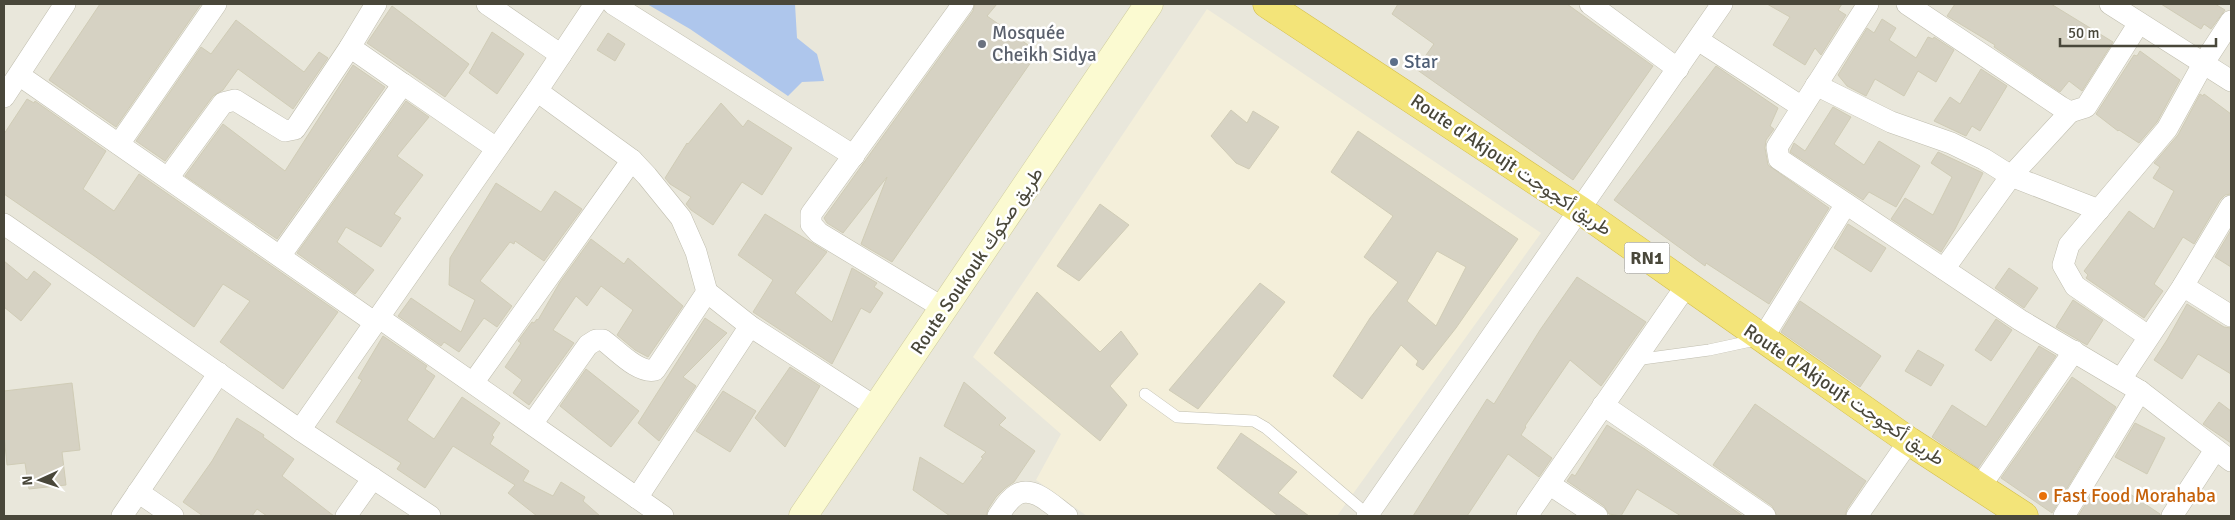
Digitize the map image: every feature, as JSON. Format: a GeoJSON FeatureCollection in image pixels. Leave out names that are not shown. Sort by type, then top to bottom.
{"type":"FeatureCollection","features":[{"type":"Feature","properties":{"kind":"highway","name":"Route d'Akjoujt طريق أكجوجت"},"geometry":{"type":"LineString","coordinates":[[1267,4],[1580,210],[1909,441],[1980,487],[2011,513]]}},
{"type":"Feature","properties":{"kind":"street"},"geometry":{"type":"LineString","coordinates":[[4,97],[13,74],[65,4]]}},
{"type":"Feature","properties":{"kind":"street"},"geometry":{"type":"LineString","coordinates":[[119,144],[216,4]]}},
{"type":"Feature","properties":{"kind":"street"},"geometry":{"type":"LineString","coordinates":[[168,178],[223,103],[229,100],[235,100],[285,131],[295,130],[376,4]]}},
{"type":"Feature","properties":{"kind":"street"},"geometry":{"type":"LineString","coordinates":[[487,4],[561,55]]}},
{"type":"Feature","properties":{"kind":"street"},"geometry":{"type":"LineString","coordinates":[[300,430],[537,91],[595,4]]}},
{"type":"Feature","properties":{"kind":"street"},"geometry":{"type":"LineString","coordinates":[[613,4],[854,156]]}},
{"type":"Feature","properties":{"kind":"street"},"geometry":{"type":"LineString","coordinates":[[945,309],[819,232],[811,224],[811,214],[963,4]]}},
{"type":"Feature","properties":{"kind":"street","name":"Route Soukouk طريق صكوك"},"geometry":{"type":"LineString","coordinates":[[803,516],[1150,4]]}},
{"type":"Feature","properties":{"kind":"street"},"geometry":{"type":"LineString","coordinates":[[1590,4],[1678,69]]}},
{"type":"Feature","properties":{"kind":"street"},"geometry":{"type":"LineString","coordinates":[[1367,516],[1722,4]]}},
{"type":"Feature","properties":{"kind":"street"},"geometry":{"type":"LineString","coordinates":[[1868,4],[1777,146],[1779,159],[2020,320],[2140,391],[2223,455],[2172,516]]}},
{"type":"Feature","properties":{"kind":"street"},"geometry":{"type":"LineString","coordinates":[[1907,4],[2061,108],[2070,112]]}},
{"type":"Feature","properties":{"kind":"street"},"geometry":{"type":"LineString","coordinates":[[2117,6],[2140,23],[2231,81]]}},
{"type":"Feature","properties":{"kind":"street"},"geometry":{"type":"LineString","coordinates":[[2148,336],[2075,286],[2063,265],[2069,245],[2167,129],[2203,64],[2231,21]]}},
{"type":"Feature","properties":{"kind":"street"},"geometry":{"type":"LineString","coordinates":[[1944,269],[2011,176],[2070,112],[2086,107],[2140,23]]}},
{"type":"Feature","properties":{"kind":"street"},"geometry":{"type":"LineString","coordinates":[[1698,40],[1802,107]]}},
{"type":"Feature","properties":{"kind":"street"},"geometry":{"type":"LineString","coordinates":[[350,47],[496,148]]}},
{"type":"Feature","properties":{"kind":"street"},"geometry":{"type":"LineString","coordinates":[[13,74],[119,144],[280,256],[473,383],[662,516]]}},
{"type":"Feature","properties":{"kind":"street"},"geometry":{"type":"LineString","coordinates":[[280,256],[403,84]]}},
{"type":"Feature","properties":{"kind":"street"},"geometry":{"type":"LineString","coordinates":[[1816,85],[1891,122],[1951,143],[1976,155],[2011,176],[2099,210]]}},
{"type":"Feature","properties":{"kind":"street"},"geometry":{"type":"LineString","coordinates":[[537,91],[632,160],[681,218],[696,252],[707,292],[750,326],[877,408]]}},
{"type":"Feature","properties":{"kind":"street"},"geometry":{"type":"LineString","coordinates":[[473,383],[632,160]]}},
{"type":"Feature","properties":{"kind":"street"},"geometry":{"type":"LineString","coordinates":[[1762,339],[1846,204]]}},
{"type":"Feature","properties":{"kind":"street"},"geometry":{"type":"LineString","coordinates":[[2121,379],[2183,286],[2231,206]]}},
{"type":"Feature","properties":{"kind":"street"},"geometry":{"type":"LineString","coordinates":[[4,224],[300,430],[430,516]]}},
{"type":"Feature","properties":{"kind":"street"},"geometry":{"type":"LineString","coordinates":[[1527,516],[1686,286]]}},
{"type":"Feature","properties":{"kind":"street"},"geometry":{"type":"LineString","coordinates":[[2183,286],[2231,316]]}},
{"type":"Feature","properties":{"kind":"street"},"geometry":{"type":"LineString","coordinates":[[532,424],[588,345],[596,340],[604,340],[640,368],[648,372],[655,370],[707,292]]}},
{"type":"Feature","properties":{"kind":"street"},"geometry":{"type":"LineString","coordinates":[[637,498],[750,326]]}},
{"type":"Feature","properties":{"kind":"street"},"geometry":{"type":"LineString","coordinates":[[1980,487],[2074,351]]}},
{"type":"Feature","properties":{"kind":"street"},"geometry":{"type":"LineString","coordinates":[[122,516],[219,373]]}},
{"type":"Feature","properties":{"kind":"street"},"geometry":{"type":"LineString","coordinates":[[2064,516],[2140,391]]}},
{"type":"Feature","properties":{"kind":"street"},"geometry":{"type":"LineString","coordinates":[[1603,405],[1765,516]]}},
{"type":"Feature","properties":{"kind":"street"},"geometry":{"type":"LineString","coordinates":[[1857,516],[1909,441]]}},
{"type":"Feature","properties":{"kind":"street"},"geometry":{"type":"LineString","coordinates":[[346,516],[373,478]]}},
{"type":"Feature","properties":{"kind":"street"},"geometry":{"type":"LineString","coordinates":[[1549,484],[1597,516]]}},
{"type":"Feature","properties":{"kind":"street"},"geometry":{"type":"LineString","coordinates":[[138,492],[173,516]]}},
{"type":"Feature","properties":{"kind":"street"},"geometry":{"type":"LineString","coordinates":[[998,516],[1010,500],[1017,494],[1024,492],[1036,494],[1067,516]]}},
{"type":"Feature","properties":{"kind":"lane"},"geometry":{"type":"LineString","coordinates":[[1634,360],[1709,350],[1762,339]]}},
{"type":"Feature","properties":{"kind":"lane"},"geometry":{"type":"LineString","coordinates":[[1145,394],[1177,417],[1254,421],[1266,428],[1367,516]]}},
{"type":"Feature","properties":{"kind":"shaded area"},"geometry":{"type":"Polygon","coordinates":[[[4,4],[2231,4],[2231,516],[4,516],[4,4]]]}},
{"type":"Feature","properties":{"kind":"shaded area"},"geometry":{"type":"Polygon","coordinates":[[[1207,9],[1541,233],[1337,516],[1087,516],[1036,480],[1061,434],[973,357],[1207,9]]]}},
{"type":"Feature","properties":{"kind":"water"},"geometry":{"type":"Polygon","coordinates":[[[647,4],[795,4],[797,38],[817,54],[824,81],[802,82],[788,96],[690,29],[647,4]]]}},
{"type":"Feature","properties":{"kind":"building"},"geometry":{"type":"Polygon","coordinates":[[[100,4],[201,4],[116,127],[49,80],[100,4]]]}},
{"type":"Feature","properties":{"kind":"building"},"geometry":{"type":"Polygon","coordinates":[[[975,4],[997,4],[987,16],[1038,52],[892,262],[861,244],[887,177],[843,233],[827,223],[824,218],[973,11],[975,4]]]}},
{"type":"Feature","properties":{"kind":"building"},"geometry":{"type":"Polygon","coordinates":[[[1398,4],[1567,4],[1653,66],[1573,180],[1416,69],[1434,44],[1392,14],[1398,4]]]}},
{"type":"Feature","properties":{"kind":"building"},"geometry":{"type":"Polygon","coordinates":[[[1767,4],[1842,4],[1838,10],[1846,15],[1821,55],[1815,48],[1805,65],[1773,45],[1790,17],[1767,4]]]}},
{"type":"Feature","properties":{"kind":"building"},"geometry":{"type":"Polygon","coordinates":[[[1955,4],[2051,4],[2113,42],[2082,91],[2069,81],[2060,92],[1994,47],[1995,45],[1947,16],[1955,4]]]}},
{"type":"Feature","properties":{"kind":"building"},"geometry":{"type":"Polygon","coordinates":[[[2161,4],[2215,4],[2225,10],[2211,29],[2204,24],[2201,29],[2161,4]]]}},
{"type":"Feature","properties":{"kind":"building"},"geometry":{"type":"Polygon","coordinates":[[[392,6],[469,64],[445,97],[367,43],[392,6]]]}},
{"type":"Feature","properties":{"kind":"building"},"geometry":{"type":"Polygon","coordinates":[[[1882,19],[1896,28],[1889,40],[1916,58],[1928,37],[1933,39],[1934,37],[1954,50],[1936,82],[1918,71],[1904,96],[1875,79],[1866,96],[1847,86],[1838,75],[1867,28],[1874,33],[1882,19]]]}},
{"type":"Feature","properties":{"kind":"building"},"geometry":{"type":"Polygon","coordinates":[[[236,20],[304,72],[319,52],[328,58],[293,109],[238,69],[223,90],[213,96],[165,161],[136,141],[201,47],[211,54],[236,20]]]}},
{"type":"Feature","properties":{"kind":"building"},"geometry":{"type":"Polygon","coordinates":[[[492,32],[524,54],[497,94],[469,73],[492,32]]]}},
{"type":"Feature","properties":{"kind":"building"},"geometry":{"type":"Polygon","coordinates":[[[608,33],[625,44],[615,61],[597,50],[608,33]]]}},
{"type":"Feature","properties":{"kind":"building"},"geometry":{"type":"Polygon","coordinates":[[[2140,51],[2180,80],[2157,122],[2139,143],[2118,131],[2096,114],[2134,55],[2137,56],[2140,51]]]}},
{"type":"Feature","properties":{"kind":"building"},"geometry":{"type":"Polygon","coordinates":[[[353,65],[385,87],[277,239],[185,176],[223,124],[285,171],[353,65]]]}},
{"type":"Feature","properties":{"kind":"building"},"geometry":{"type":"Polygon","coordinates":[[[1716,66],[1778,108],[1770,126],[1774,129],[1766,140],[1765,148],[1768,165],[1829,208],[1769,304],[1706,263],[1705,266],[1614,200],[1716,66]]]}},
{"type":"Feature","properties":{"kind":"building"},"geometry":{"type":"Polygon","coordinates":[[[1981,69],[2007,86],[1980,131],[1972,126],[1966,136],[1934,121],[1950,97],[1960,104],[1981,69]]]}},
{"type":"Feature","properties":{"kind":"building"},"geometry":{"type":"Polygon","coordinates":[[[2200,94],[2203,96],[2204,94],[2231,114],[2231,194],[2225,195],[2220,200],[2194,244],[2183,237],[2154,284],[2163,291],[2144,318],[2086,278],[2088,275],[2084,271],[2129,211],[2154,229],[2174,191],[2153,178],[2160,167],[2154,163],[2178,135],[2200,94]]]}},
{"type":"Feature","properties":{"kind":"building"},"geometry":{"type":"Polygon","coordinates":[[[27,99],[34,103],[35,101],[106,151],[83,189],[114,211],[139,174],[338,312],[283,389],[220,342],[250,301],[223,284],[194,327],[4,194],[4,134],[27,99]]]}},
{"type":"Feature","properties":{"kind":"building"},"geometry":{"type":"Polygon","coordinates":[[[406,101],[429,117],[397,156],[423,175],[394,214],[401,218],[381,247],[346,227],[337,242],[374,270],[355,294],[297,253],[406,101]]]}},
{"type":"Feature","properties":{"kind":"building"},"geometry":{"type":"Polygon","coordinates":[[[721,103],[743,127],[748,120],[792,148],[762,195],[742,182],[713,225],[691,210],[686,204],[691,197],[670,184],[665,178],[687,143],[721,103]]]}},
{"type":"Feature","properties":{"kind":"building"},"geometry":{"type":"Polygon","coordinates":[[[1833,107],[1851,117],[1834,144],[1864,165],[1879,141],[1920,166],[1896,207],[1869,192],[1863,200],[1790,152],[1794,143],[1805,151],[1833,107]]]}},
{"type":"Feature","properties":{"kind":"building"},"geometry":{"type":"Polygon","coordinates":[[[1231,110],[1247,123],[1253,111],[1279,127],[1249,169],[1236,163],[1211,136],[1231,110]]]}},
{"type":"Feature","properties":{"kind":"building"},"geometry":{"type":"Polygon","coordinates":[[[1358,131],[1518,239],[1456,328],[1423,370],[1416,365],[1418,361],[1401,345],[1362,399],[1333,376],[1370,318],[1398,282],[1364,257],[1393,216],[1331,172],[1358,131]],[[1437,251],[1407,301],[1436,326],[1466,267],[1437,251]]]}},
{"type":"Feature","properties":{"kind":"building"},"geometry":{"type":"Polygon","coordinates":[[[1938,152],[1983,173],[1955,229],[1941,252],[1891,219],[1905,198],[1933,215],[1952,177],[1931,163],[1938,152]]]}},
{"type":"Feature","properties":{"kind":"building"},"geometry":{"type":"Polygon","coordinates":[[[496,183],[541,212],[555,191],[582,209],[544,261],[515,241],[514,244],[510,242],[480,281],[512,306],[497,327],[484,318],[459,352],[444,342],[441,346],[398,316],[411,298],[461,332],[475,300],[449,285],[450,258],[496,183]]]}},
{"type":"Feature","properties":{"kind":"building"},"geometry":{"type":"Polygon","coordinates":[[[1100,204],[1129,225],[1079,281],[1057,266],[1100,204]]]}},
{"type":"Feature","properties":{"kind":"building"},"geometry":{"type":"Polygon","coordinates":[[[765,214],[827,252],[795,293],[832,322],[852,268],[877,283],[874,287],[883,293],[870,313],[861,308],[832,364],[753,312],[773,280],[738,255],[765,214]]]}},
{"type":"Feature","properties":{"kind":"building"},"geometry":{"type":"Polygon","coordinates":[[[1848,224],[1886,248],[1871,272],[1834,248],[1848,224]]]}},
{"type":"Feature","properties":{"kind":"building"},"geometry":{"type":"Polygon","coordinates":[[[2231,230],[2231,267],[2215,257],[2231,230]]]}},
{"type":"Feature","properties":{"kind":"building"},"geometry":{"type":"Polygon","coordinates":[[[591,239],[624,264],[628,258],[683,306],[648,357],[635,350],[617,335],[633,310],[601,286],[587,306],[576,296],[553,330],[574,343],[529,405],[513,393],[522,380],[505,367],[521,343],[518,341],[532,322],[534,323],[538,320],[560,282],[591,239]]]}},
{"type":"Feature","properties":{"kind":"building"},"geometry":{"type":"Polygon","coordinates":[[[4,261],[27,280],[34,271],[51,284],[21,321],[4,307],[4,261]]]}},
{"type":"Feature","properties":{"kind":"building"},"geometry":{"type":"Polygon","coordinates":[[[2009,268],[2038,288],[2024,308],[1995,288],[2009,268]]]}},
{"type":"Feature","properties":{"kind":"building"},"geometry":{"type":"Polygon","coordinates":[[[1577,277],[1646,322],[1601,386],[1570,360],[1525,426],[1521,435],[1552,458],[1539,477],[1508,454],[1467,516],[1413,516],[1487,399],[1494,404],[1540,330],[1577,277]]]}},
{"type":"Feature","properties":{"kind":"building"},"geometry":{"type":"Polygon","coordinates":[[[1260,283],[1285,302],[1198,409],[1169,390],[1260,283]]]}},
{"type":"Feature","properties":{"kind":"building"},"geometry":{"type":"Polygon","coordinates":[[[1037,292],[1100,352],[1121,331],[1138,354],[1110,386],[1127,405],[1100,441],[994,353],[1037,292]]]}},
{"type":"Feature","properties":{"kind":"building"},"geometry":{"type":"Polygon","coordinates":[[[2073,300],[2103,320],[2087,345],[2056,327],[2073,300]]]}},
{"type":"Feature","properties":{"kind":"building"},"geometry":{"type":"Polygon","coordinates":[[[1800,301],[1881,356],[1860,387],[1781,332],[1800,301]]]}},
{"type":"Feature","properties":{"kind":"building"},"geometry":{"type":"Polygon","coordinates":[[[2187,304],[2224,327],[2231,328],[2231,374],[2198,354],[2182,379],[2154,360],[2187,304]]]}},
{"type":"Feature","properties":{"kind":"building"},"geometry":{"type":"Polygon","coordinates":[[[705,318],[727,333],[683,377],[696,386],[659,441],[638,423],[705,318]]]}},
{"type":"Feature","properties":{"kind":"building"},"geometry":{"type":"Polygon","coordinates":[[[1996,319],[2012,330],[1991,361],[1975,350],[1996,319]]]}},
{"type":"Feature","properties":{"kind":"building"},"geometry":{"type":"Polygon","coordinates":[[[383,336],[427,366],[425,369],[435,376],[407,420],[434,439],[462,397],[500,423],[492,435],[494,437],[490,444],[529,471],[523,481],[553,496],[561,482],[585,497],[583,501],[600,516],[537,516],[508,493],[515,485],[453,446],[425,488],[397,469],[401,463],[336,422],[362,380],[358,378],[383,336]]]}},
{"type":"Feature","properties":{"kind":"building"},"geometry":{"type":"Polygon","coordinates":[[[2039,346],[2056,356],[1978,468],[1932,437],[1952,405],[1986,427],[2039,346]]]}},
{"type":"Feature","properties":{"kind":"building"},"geometry":{"type":"Polygon","coordinates":[[[1918,350],[1944,365],[1931,386],[1905,371],[1918,350]]]}},
{"type":"Feature","properties":{"kind":"building"},"geometry":{"type":"Polygon","coordinates":[[[790,367],[820,386],[785,447],[755,418],[790,367]]]}},
{"type":"Feature","properties":{"kind":"building"},"geometry":{"type":"Polygon","coordinates":[[[586,369],[639,411],[611,447],[560,406],[586,369]]]}},
{"type":"Feature","properties":{"kind":"building"},"geometry":{"type":"Polygon","coordinates":[[[2072,377],[2116,407],[2052,513],[2001,478],[2072,377]]]}},
{"type":"Feature","properties":{"kind":"building"},"geometry":{"type":"Polygon","coordinates":[[[964,382],[1006,418],[999,425],[1035,451],[1014,482],[996,497],[986,516],[950,516],[913,490],[920,457],[963,484],[986,452],[944,426],[964,382]]]}},
{"type":"Feature","properties":{"kind":"building"},"geometry":{"type":"Polygon","coordinates":[[[72,383],[80,450],[62,452],[66,485],[29,489],[25,463],[7,465],[4,435],[4,391],[72,383]]]}},
{"type":"Feature","properties":{"kind":"building"},"geometry":{"type":"Polygon","coordinates":[[[723,391],[756,411],[730,452],[696,431],[723,391]]]}},
{"type":"Feature","properties":{"kind":"building"},"geometry":{"type":"Polygon","coordinates":[[[2219,402],[2231,411],[2231,443],[2203,424],[2219,402]]]}},
{"type":"Feature","properties":{"kind":"building"},"geometry":{"type":"Polygon","coordinates":[[[1755,404],[1866,481],[1847,509],[1845,516],[1777,516],[1772,506],[1713,465],[1755,404]]]}},
{"type":"Feature","properties":{"kind":"building"},"geometry":{"type":"Polygon","coordinates":[[[237,418],[264,435],[263,437],[294,459],[282,476],[334,516],[267,516],[257,509],[252,516],[203,516],[183,502],[212,461],[237,418]]]}},
{"type":"Feature","properties":{"kind":"building"},"geometry":{"type":"Polygon","coordinates":[[[2135,423],[2165,438],[2147,474],[2115,457],[2135,423]]]}},
{"type":"Feature","properties":{"kind":"building"},"geometry":{"type":"Polygon","coordinates":[[[1607,425],[1743,516],[1681,516],[1637,489],[1621,516],[1609,514],[1604,506],[1567,481],[1572,474],[1575,476],[1607,425]]]}},
{"type":"Feature","properties":{"kind":"building"},"geometry":{"type":"Polygon","coordinates":[[[1241,433],[1297,472],[1278,493],[1309,516],[1278,516],[1217,468],[1241,433]]]}},
{"type":"Feature","properties":{"kind":"building"},"geometry":{"type":"Polygon","coordinates":[[[2094,491],[2119,505],[2127,492],[2160,514],[2160,516],[2078,516],[2094,491]]]}},
{"type":"Feature","properties":{"kind":"place","name":"Mosquée Cheikh Sidya"},"geometry":{"type":"Point","coordinates":[982,44]}},
{"type":"Feature","properties":{"kind":"place","name":"Star"},"geometry":{"type":"Point","coordinates":[1394,62]}},
{"type":"Feature","properties":{"kind":"place","name":"Fast Food Morahaba"},"geometry":{"type":"Point","coordinates":[2043,496]}}]}
